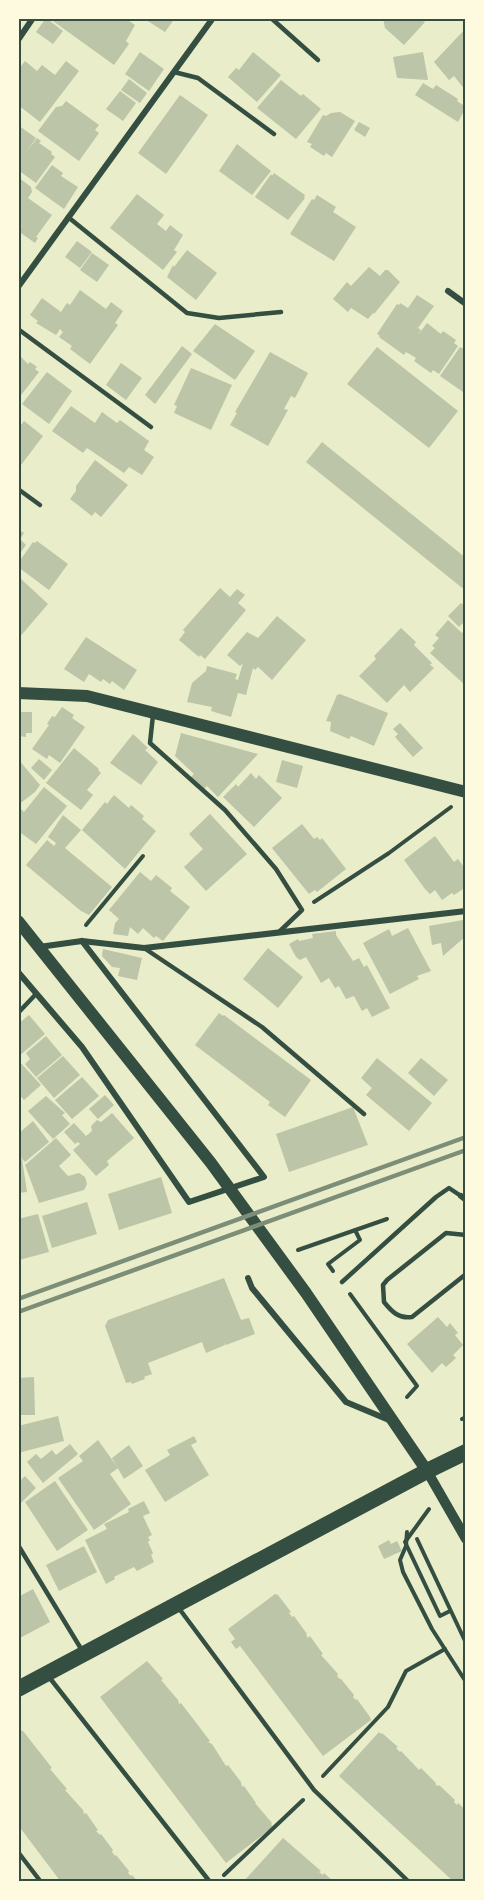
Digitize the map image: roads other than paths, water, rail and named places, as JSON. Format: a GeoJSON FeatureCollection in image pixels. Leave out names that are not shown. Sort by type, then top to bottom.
{"type":"FeatureCollection","features":[{"type":"Feature","properties":{"kind":"highway"},"geometry":{"type":"LineString","coordinates":[[18,1689],[466,1452]]}},
{"type":"Feature","properties":{"kind":"main road"},"geometry":{"type":"LineString","coordinates":[[18,693],[87,696],[466,792]]}},
{"type":"Feature","properties":{"kind":"main road"},"geometry":{"type":"LineString","coordinates":[[18,921],[211,1163],[306,1293],[427,1471]]}},
{"type":"Feature","properties":{"kind":"street"},"geometry":{"type":"LineString","coordinates":[[18,40],[33,18]]}},
{"type":"Feature","properties":{"kind":"street"},"geometry":{"type":"LineString","coordinates":[[18,287],[213,18]]}},
{"type":"Feature","properties":{"kind":"street"},"geometry":{"type":"LineString","coordinates":[[448,291],[466,304]]}},
{"type":"Feature","properties":{"kind":"street"},"geometry":{"type":"LineString","coordinates":[[39,948],[80,941],[144,948],[466,911]]}},
{"type":"Feature","properties":{"kind":"street"},"geometry":{"type":"LineString","coordinates":[[18,972],[82,1047],[189,1202],[264,1177],[80,941]]}},
{"type":"Feature","properties":{"kind":"street"},"geometry":{"type":"LineString","coordinates":[[248,1278],[252,1288],[346,1402],[393,1421]]}},
{"type":"Feature","properties":{"kind":"street"},"geometry":{"type":"LineString","coordinates":[[427,1471],[466,1539]]}},
{"type":"Feature","properties":{"kind":"lane"},"geometry":{"type":"LineString","coordinates":[[271,18],[318,60]]}},
{"type":"Feature","properties":{"kind":"lane"},"geometry":{"type":"LineString","coordinates":[[174,72],[198,78],[274,134]]}},
{"type":"Feature","properties":{"kind":"lane"},"geometry":{"type":"LineString","coordinates":[[68,217],[187,313],[219,318],[280,312]]}},
{"type":"Feature","properties":{"kind":"lane"},"geometry":{"type":"LineString","coordinates":[[18,329],[151,427]]}},
{"type":"Feature","properties":{"kind":"lane"},"geometry":{"type":"LineString","coordinates":[[18,489],[40,505]]}},
{"type":"Feature","properties":{"kind":"lane"},"geometry":{"type":"LineString","coordinates":[[153,712],[150,743],[225,810],[276,869],[302,910],[279,932]]}},
{"type":"Feature","properties":{"kind":"lane"},"geometry":{"type":"LineString","coordinates":[[144,948],[262,1027],[364,1114]]}},
{"type":"Feature","properties":{"kind":"lane"},"geometry":{"type":"LineString","coordinates":[[18,1013],[36,994]]}},
{"type":"Feature","properties":{"kind":"lane"},"geometry":{"type":"LineString","coordinates":[[342,1282],[436,1197],[449,1188],[464,1198]]}},
{"type":"Feature","properties":{"kind":"lane"},"geometry":{"type":"LineString","coordinates":[[466,1235],[446,1233],[436,1239],[387,1280],[383,1286],[384,1302],[398,1316],[412,1317],[466,1274]]}},
{"type":"Feature","properties":{"kind":"lane"},"geometry":{"type":"LineString","coordinates":[[18,1545],[85,1654]]}},
{"type":"Feature","properties":{"kind":"lane"},"geometry":{"type":"LineString","coordinates":[[177,1605],[314,1790],[409,1882]]}},
{"type":"Feature","properties":{"kind":"lane"},"geometry":{"type":"LineString","coordinates":[[47,1674],[210,1882]]}},
{"type":"Feature","properties":{"kind":"lane"},"geometry":{"type":"LineString","coordinates":[[18,1852],[41,1882]]}},
{"type":"Feature","properties":{"kind":"railway"},"geometry":{"type":"LineString","coordinates":[[18,1299],[466,1137]]}},
{"type":"Feature","properties":{"kind":"railway"},"geometry":{"type":"LineString","coordinates":[[18,1312],[466,1150]]}}]}
